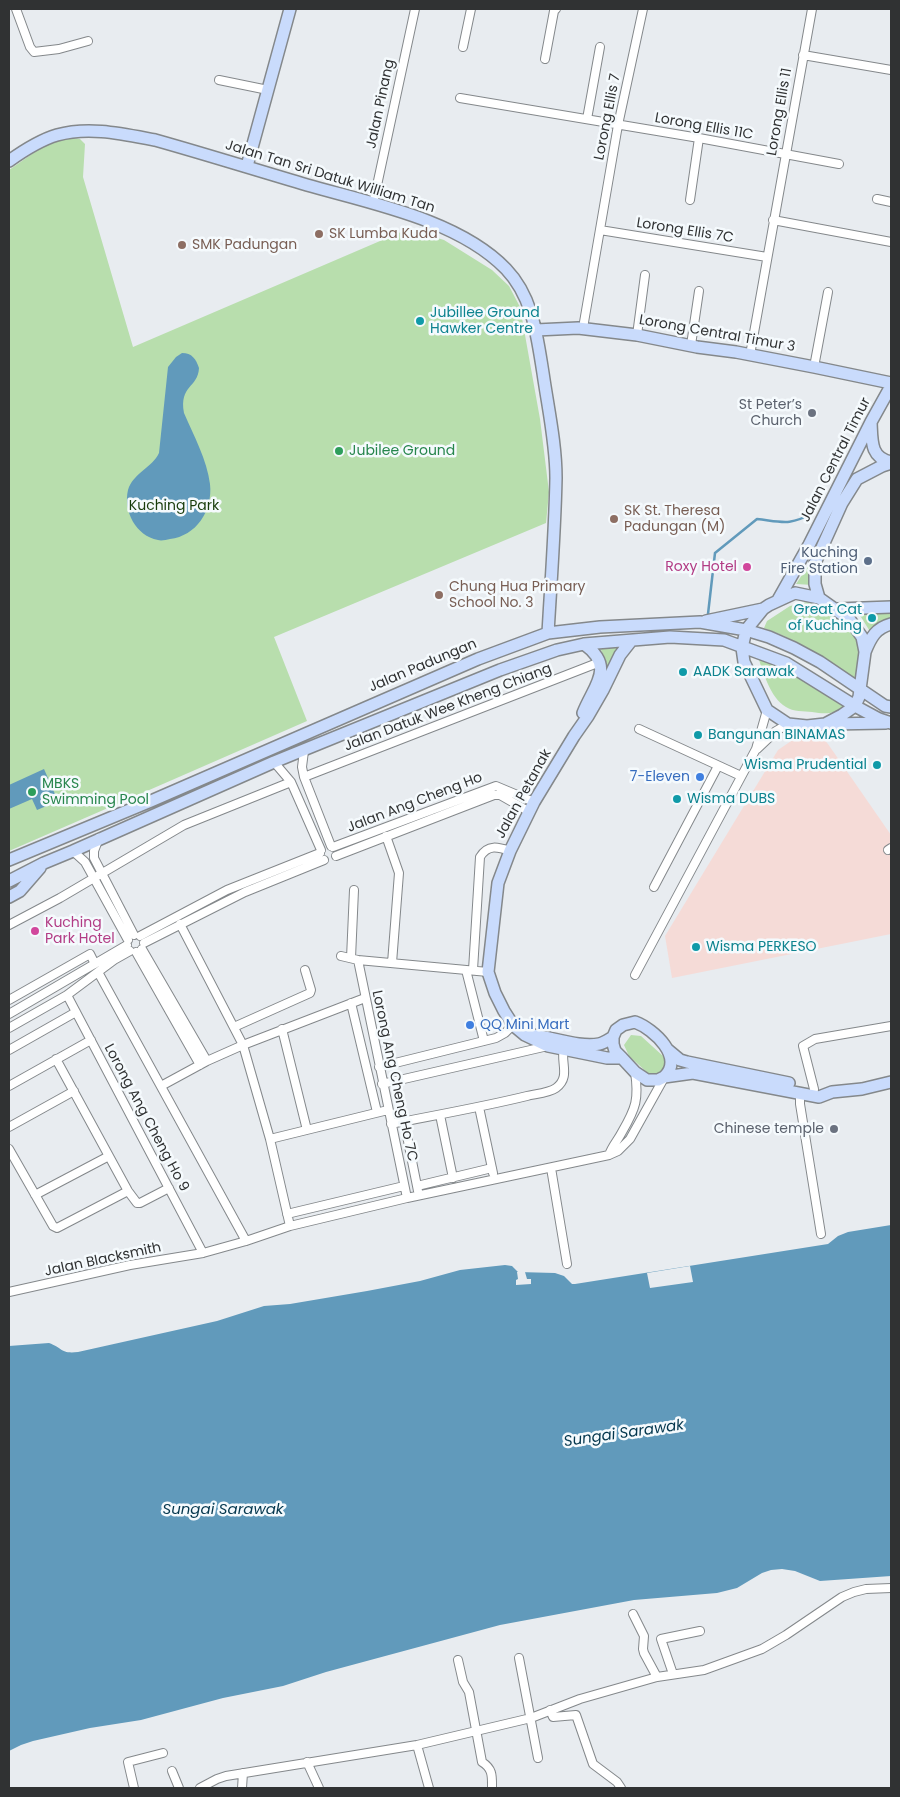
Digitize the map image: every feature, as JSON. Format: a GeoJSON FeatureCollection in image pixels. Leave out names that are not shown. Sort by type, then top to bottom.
{"type":"FeatureCollection","features":[{"type":"Feature","properties":{"kind":"main road"},"geometry":{"type":"LineString","coordinates":[[246,166],[290,9]]}},
{"type":"Feature","properties":{"kind":"main road","name":"Jalan Tan Sri Datuk William Tan"},"geometry":{"type":"LineString","coordinates":[[9,161],[32,146],[58,134],[101,131],[155,140],[406,214],[456,233],[486,250],[507,270],[523,290],[536,330],[553,439],[556,478],[548,633]]}},
{"type":"Feature","properties":{"kind":"main road","name":"Lorong Central Timur 3"},"geometry":{"type":"LineString","coordinates":[[536,330],[583,328],[637,335],[814,367],[891,384]]}},
{"type":"Feature","properties":{"kind":"main road","name":"Jalan Central Timur"},"geometry":{"type":"LineString","coordinates":[[778,600],[809,546],[891,384]]}},
{"type":"Feature","properties":{"kind":"main road"},"geometry":{"type":"LineString","coordinates":[[871,422],[872,449],[880,458],[891,463]]}},
{"type":"Feature","properties":{"kind":"main road","name":"Jalan Central Timur"},"geometry":{"type":"LineString","coordinates":[[820,598],[814,576],[815,563],[842,503],[857,479],[891,463]]}},
{"type":"Feature","properties":{"kind":"main road"},"geometry":{"type":"LineString","coordinates":[[700,622],[762,609],[794,594],[820,598],[837,609],[858,629],[865,652]]}},
{"type":"Feature","properties":{"kind":"main road"},"geometry":{"type":"LineString","coordinates":[[837,609],[891,607]]}},
{"type":"Feature","properties":{"kind":"main road"},"geometry":{"type":"LineString","coordinates":[[762,609],[746,630],[742,648],[744,662],[767,710],[788,724],[807,726],[891,723]]}},
{"type":"Feature","properties":{"kind":"main road","name":"Jalan Padungan"},"geometry":{"type":"LineString","coordinates":[[9,860],[151,801],[470,662],[548,633],[600,626],[700,622],[746,630],[769,637],[794,648],[820,662],[884,706],[891,707]]}},
{"type":"Feature","properties":{"kind":"main road"},"geometry":{"type":"LineString","coordinates":[[825,724],[855,706],[859,697],[865,652],[871,637],[882,626],[891,624]]}},
{"type":"Feature","properties":{"kind":"main road"},"geometry":{"type":"LineString","coordinates":[[9,881],[99,838],[274,762],[500,670],[557,650],[584,644],[670,637],[724,640],[786,663],[855,706],[879,719],[891,723]]}},
{"type":"Feature","properties":{"kind":"main road","name":"Jalan Petanak"},"geometry":{"type":"LineString","coordinates":[[622,1058],[606,1058],[548,1046],[526,1035],[513,1025],[495,994],[488,972],[498,882],[510,851],[531,806],[588,716],[620,655],[631,641]]}},
{"type":"Feature","properties":{"kind":"main road"},"geometry":{"type":"LineString","coordinates":[[584,644],[594,651],[600,662]]}},
{"type":"Feature","properties":{"kind":"main road","name":"Jalan Petanak"},"geometry":{"type":"LineString","coordinates":[[574,736],[589,698],[600,677],[602,669],[600,662]]}},
{"type":"Feature","properties":{"kind":"main road"},"geometry":{"type":"LineString","coordinates":[[9,897],[20,891],[44,863]]}},
{"type":"Feature","properties":{"kind":"main road"},"geometry":{"type":"LineString","coordinates":[[832,1092],[819,1097],[700,1074],[647,1080],[635,1072],[615,1051],[613,1037],[616,1030],[623,1025],[635,1022],[648,1028],[680,1060],[832,1092],[862,1089],[891,1082]]}},
{"type":"Feature","properties":{"kind":"main road"},"geometry":{"type":"LineString","coordinates":[[526,1035],[549,1037],[588,1045],[598,1044],[613,1037]]}},
{"type":"Feature","properties":{"kind":"main road"},"geometry":{"type":"LineString","coordinates":[[664,1077],[671,1068],[671,1056],[668,1050]]}},
{"type":"Feature","properties":{"kind":"street"},"geometry":{"type":"LineString","coordinates":[[16,9],[32,51],[59,49],[88,41]]}},
{"type":"Feature","properties":{"kind":"street","name":"Jalan Pinang"},"geometry":{"type":"LineString","coordinates":[[373,204],[415,9]]}},
{"type":"Feature","properties":{"kind":"street"},"geometry":{"type":"LineString","coordinates":[[463,47],[471,9]]}},
{"type":"Feature","properties":{"kind":"street"},"geometry":{"type":"LineString","coordinates":[[545,59],[554,11],[556,9]]}},
{"type":"Feature","properties":{"kind":"street","name":"Lorong Ellis 7"},"geometry":{"type":"LineString","coordinates":[[583,328],[618,125],[643,9]]}},
{"type":"Feature","properties":{"kind":"street","name":"Lorong Ellis 11"},"geometry":{"type":"LineString","coordinates":[[750,355],[766,257],[812,9]]}},
{"type":"Feature","properties":{"kind":"street"},"geometry":{"type":"LineString","coordinates":[[587,119],[600,48]]}},
{"type":"Feature","properties":{"kind":"street"},"geometry":{"type":"LineString","coordinates":[[803,55],[891,70]]}},
{"type":"Feature","properties":{"kind":"street"},"geometry":{"type":"LineString","coordinates":[[219,80],[268,90]]}},
{"type":"Feature","properties":{"kind":"street","name":"Lorong Ellis 11C"},"geometry":{"type":"LineString","coordinates":[[460,98],[700,138],[839,164]]}},
{"type":"Feature","properties":{"kind":"street"},"geometry":{"type":"LineString","coordinates":[[690,200],[700,138]]}},
{"type":"Feature","properties":{"kind":"street"},"geometry":{"type":"LineString","coordinates":[[877,200],[891,202]]}},
{"type":"Feature","properties":{"kind":"street"},"geometry":{"type":"LineString","coordinates":[[773,220],[891,242]]}},
{"type":"Feature","properties":{"kind":"street","name":"Lorong Ellis 7C"},"geometry":{"type":"LineString","coordinates":[[600,230],[766,257]]}},
{"type":"Feature","properties":{"kind":"street"},"geometry":{"type":"LineString","coordinates":[[637,335],[645,275]]}},
{"type":"Feature","properties":{"kind":"street"},"geometry":{"type":"LineString","coordinates":[[691,346],[699,291]]}},
{"type":"Feature","properties":{"kind":"street"},"geometry":{"type":"LineString","coordinates":[[814,367],[828,292]]}},
{"type":"Feature","properties":{"kind":"street","name":"Jalan Datuk Wee Kheng Chiang"},"geometry":{"type":"LineString","coordinates":[[304,777],[600,662]]}},
{"type":"Feature","properties":{"kind":"street"},"geometry":{"type":"LineString","coordinates":[[635,975],[756,749],[767,710]]}},
{"type":"Feature","properties":{"kind":"street"},"geometry":{"type":"LineString","coordinates":[[756,749],[776,731],[788,724]]}},
{"type":"Feature","properties":{"kind":"street"},"geometry":{"type":"LineString","coordinates":[[639,729],[741,776]]}},
{"type":"Feature","properties":{"kind":"street"},"geometry":{"type":"LineString","coordinates":[[135,944],[246,892],[324,860],[332,860],[336,856],[304,777],[302,767],[304,751]]}},
{"type":"Feature","properties":{"kind":"street"},"geometry":{"type":"LineString","coordinates":[[274,762],[291,782],[324,860]]}},
{"type":"Feature","properties":{"kind":"street"},"geometry":{"type":"LineString","coordinates":[[654,888],[718,766]]}},
{"type":"Feature","properties":{"kind":"street"},"geometry":{"type":"LineString","coordinates":[[9,925],[60,898],[101,872],[184,825],[291,782]]}},
{"type":"Feature","properties":{"kind":"street","name":"Jalan Ang Cheng Ho"},"geometry":{"type":"LineString","coordinates":[[332,846],[496,786],[531,806]]}},
{"type":"Feature","properties":{"kind":"street","name":"Jalan Ang Cheng Ho"},"geometry":{"type":"LineString","coordinates":[[336,856],[494,795],[500,795],[531,806]]}},
{"type":"Feature","properties":{"kind":"street"},"geometry":{"type":"LineString","coordinates":[[386,836],[399,873],[392,963]]}},
{"type":"Feature","properties":{"kind":"street"},"geometry":{"type":"LineString","coordinates":[[99,838],[94,851],[94,858],[135,944]]}},
{"type":"Feature","properties":{"kind":"street"},"geometry":{"type":"LineString","coordinates":[[9,1014],[114,960],[135,944],[227,890],[320,851],[326,846],[332,846]]}},
{"type":"Feature","properties":{"kind":"street"},"geometry":{"type":"LineString","coordinates":[[484,1041],[470,970],[480,857],[487,849],[498,847],[510,851]]}},
{"type":"Feature","properties":{"kind":"street"},"geometry":{"type":"LineString","coordinates":[[74,851],[82,858],[135,944],[204,1063]]}},
{"type":"Feature","properties":{"kind":"street","name":"Lorong Ang Cheng Ho 7C"},"geometry":{"type":"LineString","coordinates":[[354,890],[354,959],[365,998],[407,1198]]}},
{"type":"Feature","properties":{"kind":"street"},"geometry":{"type":"LineString","coordinates":[[180,924],[243,1045],[270,1139],[290,1226]]}},
{"type":"Feature","properties":{"kind":"street"},"geometry":{"type":"LineString","coordinates":[[9,1000],[90,954],[246,1241]]}},
{"type":"Feature","properties":{"kind":"street"},"geometry":{"type":"LineString","coordinates":[[341,956],[354,959],[488,972]]}},
{"type":"Feature","properties":{"kind":"street"},"geometry":{"type":"LineString","coordinates":[[9,1028],[67,995],[97,968]]}},
{"type":"Feature","properties":{"kind":"street"},"geometry":{"type":"LineString","coordinates":[[234,1027],[310,993],[305,970]]}},
{"type":"Feature","properties":{"kind":"street","name":"Lorong Ang Cheng Ho 9"},"geometry":{"type":"LineString","coordinates":[[67,995],[203,1253]]}},
{"type":"Feature","properties":{"kind":"street"},"geometry":{"type":"LineString","coordinates":[[161,1086],[243,1045],[365,998]]}},
{"type":"Feature","properties":{"kind":"street"},"geometry":{"type":"LineString","coordinates":[[350,1003],[377,1112]]}},
{"type":"Feature","properties":{"kind":"street"},"geometry":{"type":"LineString","coordinates":[[9,1050],[76,1012]]}},
{"type":"Feature","properties":{"kind":"street"},"geometry":{"type":"LineString","coordinates":[[379,1067],[484,1041],[505,1033],[513,1025]]}},
{"type":"Feature","properties":{"kind":"street"},"geometry":{"type":"LineString","coordinates":[[814,1089],[804,1046],[815,1039],[891,1026]]}},
{"type":"Feature","properties":{"kind":"street"},"geometry":{"type":"LineString","coordinates":[[282,1029],[307,1130]]}},
{"type":"Feature","properties":{"kind":"street"},"geometry":{"type":"LineString","coordinates":[[9,1086],[91,1040]]}},
{"type":"Feature","properties":{"kind":"street"},"geometry":{"type":"LineString","coordinates":[[382,1084],[548,1046]]}},
{"type":"Feature","properties":{"kind":"street"},"geometry":{"type":"LineString","coordinates":[[391,1124],[479,1107],[556,1088],[566,1072],[562,1054],[564,1049]]}},
{"type":"Feature","properties":{"kind":"street"},"geometry":{"type":"LineString","coordinates":[[56,1060],[128,1191],[137,1203],[140,1204],[169,1188]]}},
{"type":"Feature","properties":{"kind":"street"},"geometry":{"type":"LineString","coordinates":[[609,1155],[613,1144],[621,1134],[634,1110],[638,1092],[635,1072]]}},
{"type":"Feature","properties":{"kind":"street"},"geometry":{"type":"LineString","coordinates":[[609,1155],[618,1151],[630,1139],[664,1077]]}},
{"type":"Feature","properties":{"kind":"street"},"geometry":{"type":"LineString","coordinates":[[9,1127],[74,1091]]}},
{"type":"Feature","properties":{"kind":"street"},"geometry":{"type":"LineString","coordinates":[[800,1093],[800,1104],[820,1234]]}},
{"type":"Feature","properties":{"kind":"street"},"geometry":{"type":"LineString","coordinates":[[479,1107],[494,1180]]}},
{"type":"Feature","properties":{"kind":"street"},"geometry":{"type":"LineString","coordinates":[[270,1139],[388,1110]]}},
{"type":"Feature","properties":{"kind":"street"},"geometry":{"type":"LineString","coordinates":[[440,1115],[453,1178]]}},
{"type":"Feature","properties":{"kind":"street"},"geometry":{"type":"LineString","coordinates":[[404,1121],[419,1195]]}},
{"type":"Feature","properties":{"kind":"street"},"geometry":{"type":"LineString","coordinates":[[9,1149],[53,1226],[57,1228],[128,1191]]}},
{"type":"Feature","properties":{"kind":"street","name":"Jalan Blacksmith"},"geometry":{"type":"LineString","coordinates":[[9,1292],[130,1265],[203,1253],[290,1226],[419,1195],[609,1155]]}},
{"type":"Feature","properties":{"kind":"street"},"geometry":{"type":"LineString","coordinates":[[35,1195],[109,1156]]}},
{"type":"Feature","properties":{"kind":"street"},"geometry":{"type":"LineString","coordinates":[[417,1186],[492,1168]]}},
{"type":"Feature","properties":{"kind":"street"},"geometry":{"type":"LineString","coordinates":[[551,1168],[567,1264]]}},
{"type":"Feature","properties":{"kind":"street"},"geometry":{"type":"LineString","coordinates":[[287,1214],[404,1186]]}},
{"type":"Feature","properties":{"kind":"street"},"geometry":{"type":"LineString","coordinates":[[200,1788],[217,1779],[242,1774],[418,1745],[531,1718],[580,1699],[657,1677],[704,1670],[762,1649],[800,1627],[832,1603],[854,1592],[866,1589],[891,1588]]}},
{"type":"Feature","properties":{"kind":"street"},"geometry":{"type":"LineString","coordinates":[[633,1614],[644,1636],[644,1653],[657,1677]]}},
{"type":"Feature","properties":{"kind":"street"},"geometry":{"type":"LineString","coordinates":[[673,1674],[662,1639],[700,1631]]}},
{"type":"Feature","properties":{"kind":"street"},"geometry":{"type":"LineString","coordinates":[[520,1658],[538,1758]]}},
{"type":"Feature","properties":{"kind":"street"},"geometry":{"type":"LineString","coordinates":[[458,1660],[463,1682],[469,1692],[482,1762],[492,1772],[492,1788]]}},
{"type":"Feature","properties":{"kind":"street"},"geometry":{"type":"LineString","coordinates":[[550,1710],[553,1717],[576,1715],[593,1764],[617,1782],[621,1788]]}},
{"type":"Feature","properties":{"kind":"street"},"geometry":{"type":"LineString","coordinates":[[418,1745],[429,1788]]}},
{"type":"Feature","properties":{"kind":"street"},"geometry":{"type":"LineString","coordinates":[[134,1788],[128,1762],[163,1753]]}},
{"type":"Feature","properties":{"kind":"street"},"geometry":{"type":"LineString","coordinates":[[307,1762],[319,1788]]}},
{"type":"Feature","properties":{"kind":"street"},"geometry":{"type":"LineString","coordinates":[[172,1771],[179,1788]]}},
{"type":"Feature","properties":{"kind":"street"},"geometry":{"type":"LineString","coordinates":[[242,1774],[242,1788]]}},
{"type":"Feature","properties":{"kind":"shaded area"},"geometry":{"type":"Polygon","coordinates":[[[809,734],[821,736],[828,744],[891,835],[891,934],[672,978],[665,936],[778,750],[797,737],[809,734]]]}},
{"type":"Feature","properties":{"kind":"green space","name":"Kuching Park"},"geometry":{"type":"Polygon","coordinates":[[[67,137],[80,139],[85,144],[83,177],[133,347],[408,229],[444,240],[492,270],[509,286],[520,307],[540,419],[549,492],[546,523],[274,637],[307,721],[9,851],[9,170],[42,147],[67,137]]]}},
{"type":"Feature","properties":{"kind":"green space"},"geometry":{"type":"Polygon","coordinates":[[[812,560],[813,585],[796,584],[812,560]]]}},
{"type":"Feature","properties":{"kind":"green space"},"geometry":{"type":"Polygon","coordinates":[[[807,602],[835,617],[857,638],[859,654],[857,681],[813,651],[764,628],[767,621],[790,606],[807,602]]]}},
{"type":"Feature","properties":{"kind":"green space"},"geometry":{"type":"Polygon","coordinates":[[[891,611],[891,618],[871,633],[861,617],[854,612],[891,611]]]}},
{"type":"Feature","properties":{"kind":"green space"},"geometry":{"type":"Polygon","coordinates":[[[622,646],[609,673],[600,648],[622,646]]]}},
{"type":"Feature","properties":{"kind":"green space"},"geometry":{"type":"Polygon","coordinates":[[[757,654],[772,660],[845,705],[837,711],[826,713],[789,709],[780,703],[771,691],[757,654]]]}},
{"type":"Feature","properties":{"kind":"green space"},"geometry":{"type":"Polygon","coordinates":[[[631,1035],[641,1036],[663,1056],[666,1065],[663,1074],[650,1075],[629,1056],[624,1045],[631,1035]]]}},
{"type":"Feature","properties":{"kind":"water"},"geometry":{"type":"Polygon","coordinates":[[[182,353],[193,357],[199,368],[196,380],[186,392],[183,404],[184,413],[206,466],[210,484],[209,504],[201,520],[188,533],[179,537],[159,540],[150,538],[138,528],[129,514],[127,498],[130,484],[152,463],[159,453],[168,367],[182,353]]]}},
{"type":"Feature","properties":{"kind":"water","name":"MBKS Swimming Pool"},"geometry":{"type":"Polygon","coordinates":[[[44,769],[58,801],[37,810],[32,799],[9,809],[9,785],[44,769]]]}},
{"type":"Feature","properties":{"kind":"water","name":"Sungai Sarawak"},"geometry":{"type":"Polygon","coordinates":[[[891,1225],[891,1576],[820,1581],[795,1571],[771,1570],[762,1573],[737,1588],[717,1593],[634,1600],[500,1625],[326,1672],[283,1686],[223,1698],[141,1720],[90,1728],[33,1741],[9,1751],[9,1346],[49,1343],[65,1351],[78,1352],[217,1321],[264,1306],[290,1304],[367,1291],[420,1281],[460,1270],[505,1265],[512,1266],[518,1272],[555,1273],[564,1276],[572,1284],[575,1284],[828,1244],[838,1236],[848,1232],[891,1225]]]}},
{"type":"Feature","properties":{"kind":"pier"},"geometry":{"type":"Polygon","coordinates":[[[690,1266],[693,1282],[650,1288],[647,1273],[690,1266]]]}},
{"type":"Feature","properties":{"kind":"pier"},"geometry":{"type":"Polygon","coordinates":[[[517,1272],[525,1272],[527,1279],[531,1279],[531,1284],[516,1285],[516,1280],[518,1279],[517,1272]]]}},
{"type":"Feature","properties":{"kind":"waterway"},"geometry":{"type":"LineString","coordinates":[[708,614],[715,553],[757,519],[786,522],[798,520],[813,513]]}},
{"type":"Feature","properties":{"kind":"place","name":"SK Lumba Kuda"},"geometry":{"type":"Point","coordinates":[319,234]}},
{"type":"Feature","properties":{"kind":"place","name":"SMK Padungan"},"geometry":{"type":"Point","coordinates":[182,245]}},
{"type":"Feature","properties":{"kind":"place","name":"Jubillee Ground Hawker Centre"},"geometry":{"type":"Point","coordinates":[420,321]}},
{"type":"Feature","properties":{"kind":"place","name":"St Peter’s Church"},"geometry":{"type":"Point","coordinates":[812,413]}},
{"type":"Feature","properties":{"kind":"place","name":"Jubilee Ground"},"geometry":{"type":"Point","coordinates":[339,451]}},
{"type":"Feature","properties":{"kind":"place","name":"SK St. Theresa Padungan (M)"},"geometry":{"type":"Point","coordinates":[614,519]}},
{"type":"Feature","properties":{"kind":"place","name":"Kuching Fire Station"},"geometry":{"type":"Point","coordinates":[868,561]}},
{"type":"Feature","properties":{"kind":"place","name":"Roxy Hotel"},"geometry":{"type":"Point","coordinates":[747,567]}},
{"type":"Feature","properties":{"kind":"place","name":"Chung Hua Primary School No. 3"},"geometry":{"type":"Point","coordinates":[439,595]}},
{"type":"Feature","properties":{"kind":"place","name":"Great Cat of Kuching"},"geometry":{"type":"Point","coordinates":[872,618]}},
{"type":"Feature","properties":{"kind":"place","name":"AADK Sarawak"},"geometry":{"type":"Point","coordinates":[683,672]}},
{"type":"Feature","properties":{"kind":"place","name":"Bangunan BINAMAS"},"geometry":{"type":"Point","coordinates":[698,735]}},
{"type":"Feature","properties":{"kind":"place","name":"Wisma Prudential"},"geometry":{"type":"Point","coordinates":[877,765]}},
{"type":"Feature","properties":{"kind":"place","name":"7-Eleven"},"geometry":{"type":"Point","coordinates":[700,777]}},
{"type":"Feature","properties":{"kind":"place","name":"MBKS Swimming Pool"},"geometry":{"type":"Point","coordinates":[32,792]}},
{"type":"Feature","properties":{"kind":"place","name":"Wisma DUBS"},"geometry":{"type":"Point","coordinates":[677,799]}},
{"type":"Feature","properties":{"kind":"place","name":"Kuching Park Hotel"},"geometry":{"type":"Point","coordinates":[35,931]}},
{"type":"Feature","properties":{"kind":"place","name":"Wisma PERKESO"},"geometry":{"type":"Point","coordinates":[696,947]}},
{"type":"Feature","properties":{"kind":"place","name":"QQ Mini Mart"},"geometry":{"type":"Point","coordinates":[470,1025]}},
{"type":"Feature","properties":{"kind":"place","name":"Chinese temple"},"geometry":{"type":"Point","coordinates":[834,1129]}}]}
